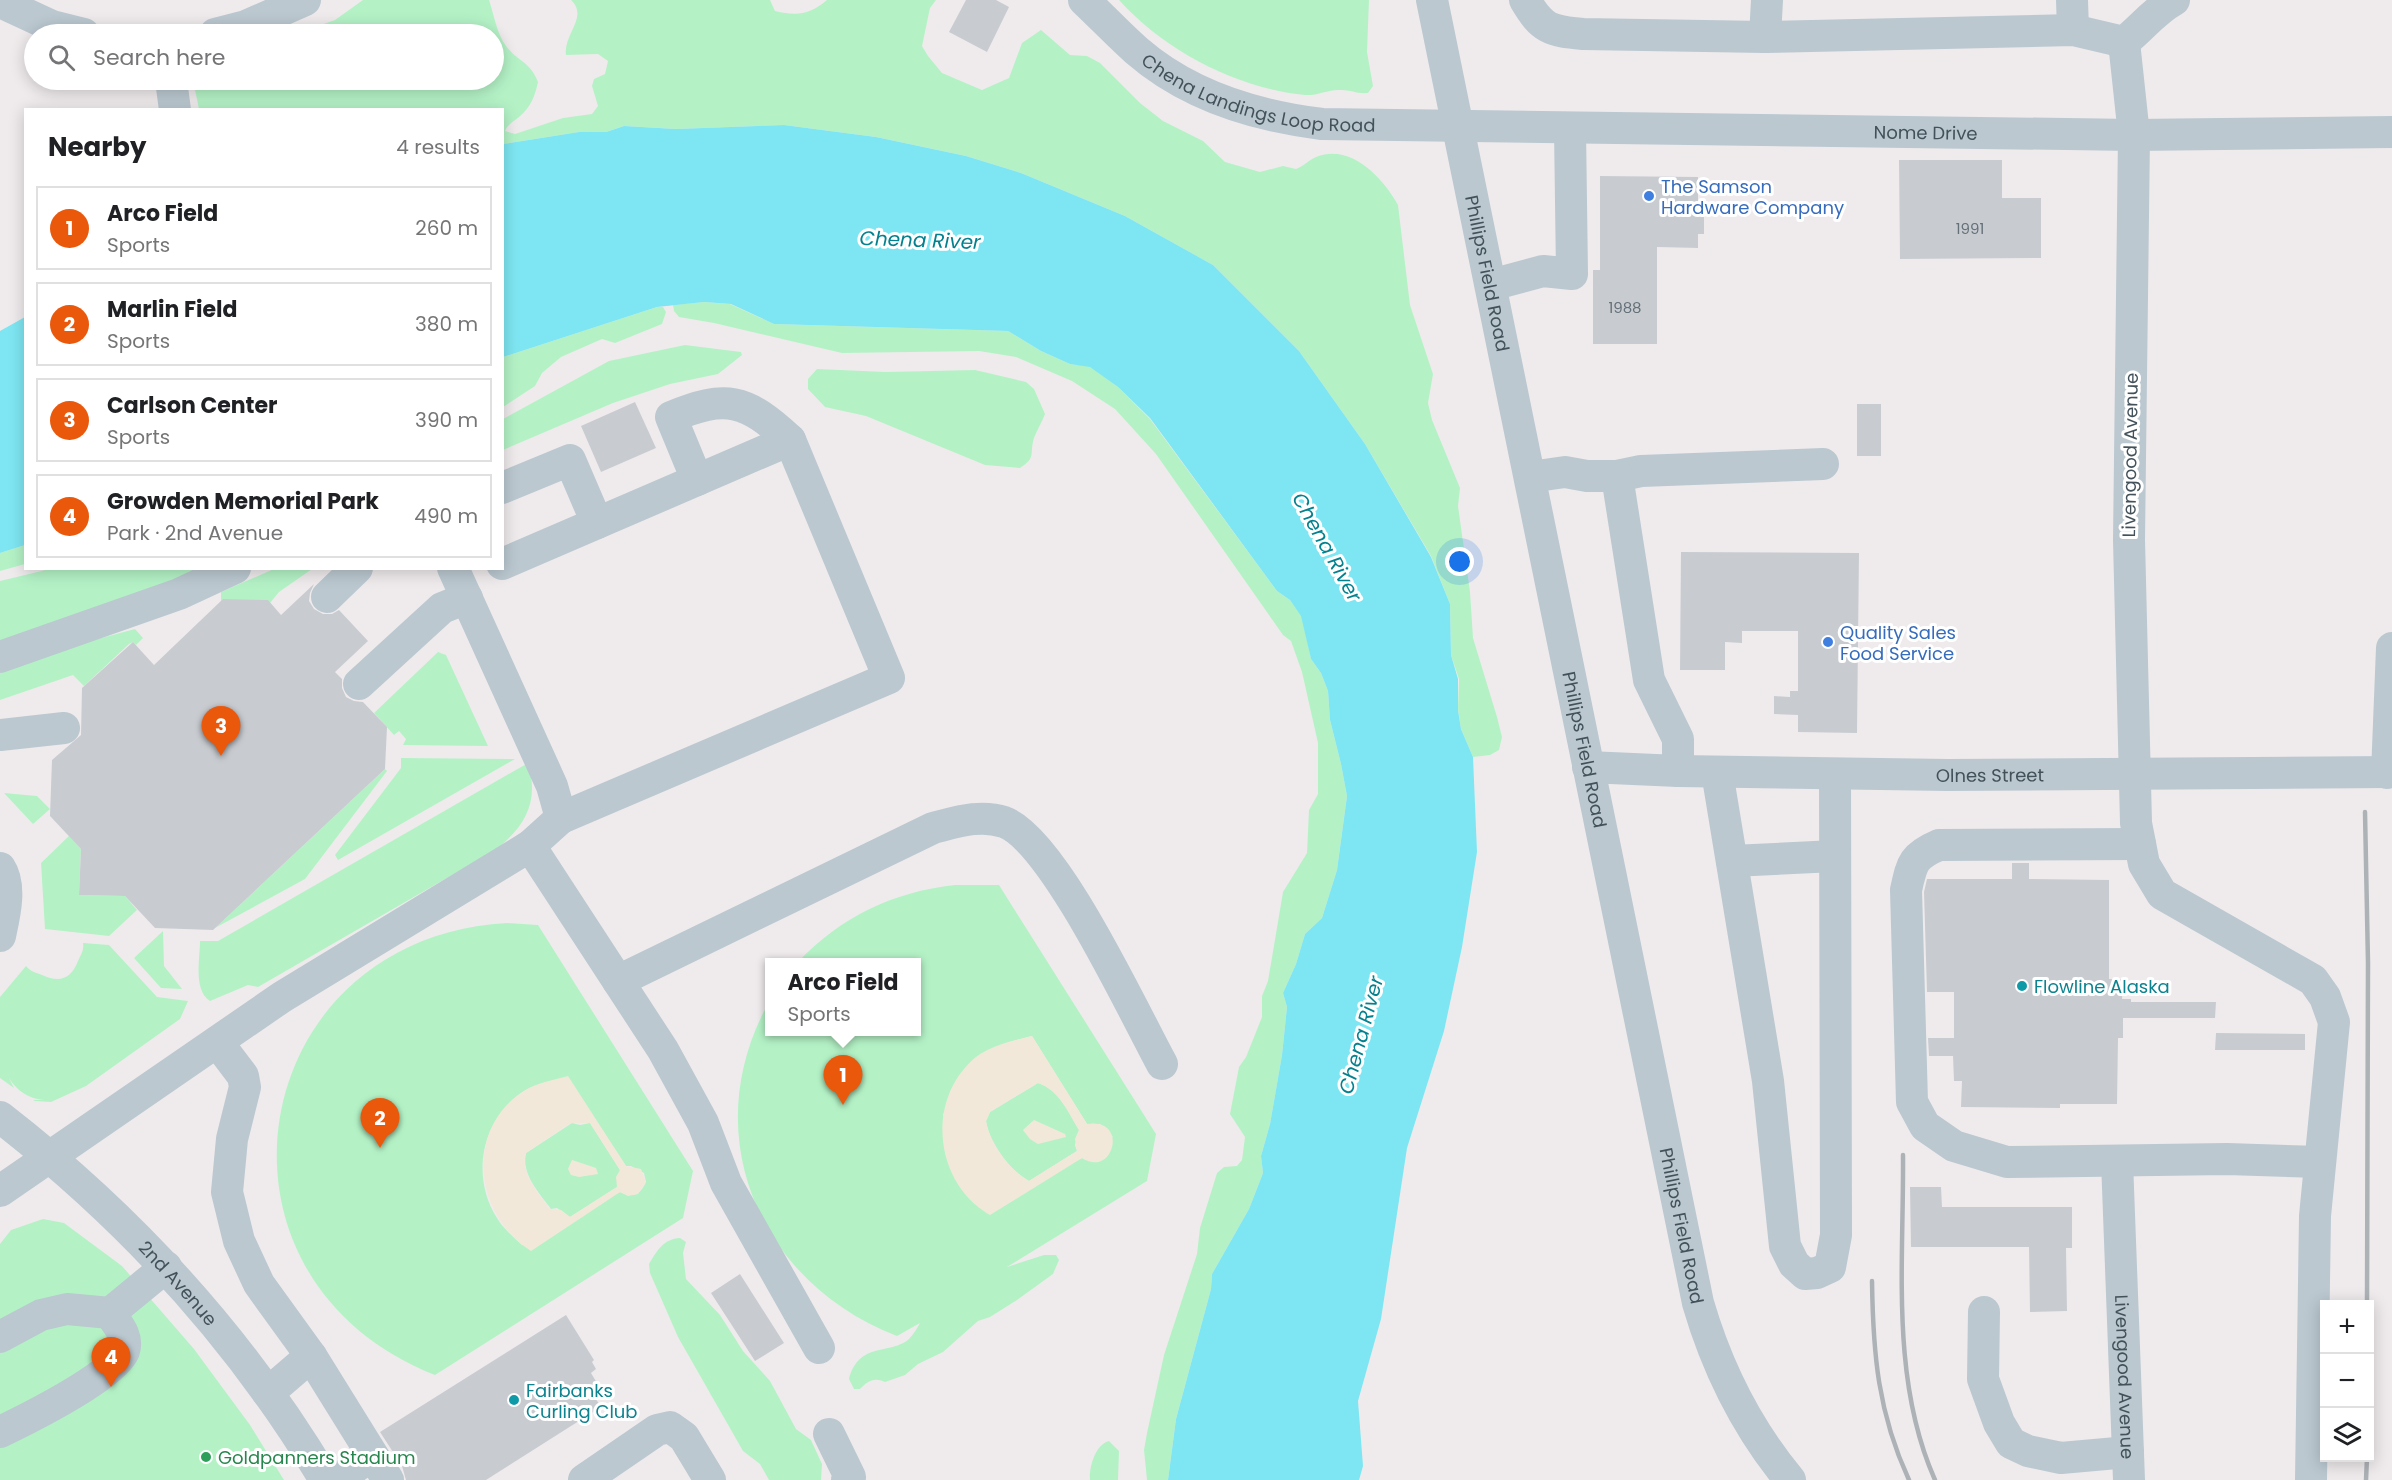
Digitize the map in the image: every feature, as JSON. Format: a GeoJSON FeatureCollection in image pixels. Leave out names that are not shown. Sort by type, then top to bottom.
{"type":"FeatureCollection","features":[{"type":"Feature","properties":{"kind":"street"},"geometry":{"type":"LineString","coordinates":[[251,24],[305,0]]}},
{"type":"Feature","properties":{"kind":"street","name":"Chena Landings Loop Road"},"geometry":{"type":"LineString","coordinates":[[1084,0],[1138,52],[1162,70],[1198,90],[1261,114],[1342,125],[1458,124]]}},
{"type":"Feature","properties":{"kind":"street","name":"Phillips Field Road"},"geometry":{"type":"LineString","coordinates":[[1432,0],[1698,1303],[1714,1354],[1734,1397],[1760,1440],[1790,1480]]}},
{"type":"Feature","properties":{"kind":"street"},"geometry":{"type":"LineString","coordinates":[[1525,0],[1534,15],[1553,32],[1765,37],[2073,15],[2124,42],[2141,29],[2164,3]]}},
{"type":"Feature","properties":{"kind":"street"},"geometry":{"type":"LineString","coordinates":[[1765,37],[1767,0]]}},
{"type":"Feature","properties":{"kind":"street"},"geometry":{"type":"LineString","coordinates":[[0,2],[48,24]]}},
{"type":"Feature","properties":{"kind":"street","name":"Livengood Avenue"},"geometry":{"type":"LineString","coordinates":[[2124,42],[2134,135],[2129,540],[2134,774],[2140,844],[2144,864],[2162,894],[2313,980],[2325,997],[2334,1022],[2314,1216],[2311,1480]]}},
{"type":"Feature","properties":{"kind":"street"},"geometry":{"type":"LineString","coordinates":[[172,90],[175,108]]}},
{"type":"Feature","properties":{"kind":"street","name":"Nome Drive"},"geometry":{"type":"LineString","coordinates":[[1458,124],[1570,129],[2134,135],[2392,132]]}},
{"type":"Feature","properties":{"kind":"street"},"geometry":{"type":"LineString","coordinates":[[1491,285],[1543,271],[1572,274],[1570,129]]}},
{"type":"Feature","properties":{"kind":"street"},"geometry":{"type":"LineString","coordinates":[[0,1191],[282,997],[530,846],[561,818],[889,678],[790,440],[764,416],[740,405],[705,403],[671,417],[697,480]]}},
{"type":"Feature","properties":{"kind":"street"},"geometry":{"type":"LineString","coordinates":[[504,563],[790,440]]}},
{"type":"Feature","properties":{"kind":"street"},"geometry":{"type":"LineString","coordinates":[[504,487],[570,460],[597,523]]}},
{"type":"Feature","properties":{"kind":"street"},"geometry":{"type":"LineString","coordinates":[[1530,477],[1566,472],[1587,476],[1617,476],[1641,471],[1823,464]]}},
{"type":"Feature","properties":{"kind":"street"},"geometry":{"type":"LineString","coordinates":[[1617,476],[1649,680],[1678,740],[1678,771]]}},
{"type":"Feature","properties":{"kind":"street"},"geometry":{"type":"LineString","coordinates":[[0,657],[179,594],[231,570]]}},
{"type":"Feature","properties":{"kind":"street"},"geometry":{"type":"LineString","coordinates":[[327,597],[355,570]]}},
{"type":"Feature","properties":{"kind":"street"},"geometry":{"type":"LineString","coordinates":[[359,684],[442,608],[460,583],[488,570]]}},
{"type":"Feature","properties":{"kind":"street"},"geometry":{"type":"LineString","coordinates":[[460,583],[552,786],[561,818]]}},
{"type":"Feature","properties":{"kind":"street"},"geometry":{"type":"LineString","coordinates":[[2390,772],[2392,648]]}},
{"type":"Feature","properties":{"kind":"street"},"geometry":{"type":"LineString","coordinates":[[0,735],[64,728]]}},
{"type":"Feature","properties":{"kind":"street","name":"Olnes Street"},"geometry":{"type":"LineString","coordinates":[[1588,767],[1835,774],[2390,772]]}},
{"type":"Feature","properties":{"kind":"street"},"geometry":{"type":"LineString","coordinates":[[1718,772],[1768,1081],[1785,1246],[1794,1264],[1805,1274],[1817,1273],[1830,1267],[1836,1236],[1835,774]]}},
{"type":"Feature","properties":{"kind":"street"},"geometry":{"type":"LineString","coordinates":[[618,981],[933,828],[972,818],[1005,822],[1033,841],[1062,879],[1162,1064]]}},
{"type":"Feature","properties":{"kind":"street"},"geometry":{"type":"LineString","coordinates":[[2140,844],[1938,845],[1920,853],[1910,869],[1906,890],[1912,1102],[1925,1126],[1954,1146],[2007,1162],[2227,1160],[2320,1162]]}},
{"type":"Feature","properties":{"kind":"street"},"geometry":{"type":"LineString","coordinates":[[530,846],[663,1050],[703,1123],[726,1183],[819,1348]]}},
{"type":"Feature","properties":{"kind":"street"},"geometry":{"type":"LineString","coordinates":[[1732,861],[1835,856]]}},
{"type":"Feature","properties":{"kind":"street"},"geometry":{"type":"LineString","coordinates":[[0,868],[5,875],[5,914],[0,936]]}},
{"type":"Feature","properties":{"kind":"street"},"geometry":{"type":"LineString","coordinates":[[218,1043],[243,1076],[245,1087],[232,1139],[227,1192],[239,1241],[259,1284],[311,1356],[380,1468],[337,1480]]}},
{"type":"Feature","properties":{"kind":"street","name":"2nd Avenue"},"geometry":{"type":"LineString","coordinates":[[0,1117],[51,1157],[108,1208],[166,1267],[268,1393],[326,1480]]}},
{"type":"Feature","properties":{"kind":"street","name":"Livengood Avenue"},"geometry":{"type":"LineString","coordinates":[[2117,1161],[2129,1466]]}},
{"type":"Feature","properties":{"kind":"street"},"geometry":{"type":"LineString","coordinates":[[0,1337],[41,1315],[67,1309],[110,1313],[166,1267]]}},
{"type":"Feature","properties":{"kind":"street"},"geometry":{"type":"LineString","coordinates":[[1984,1312],[1983,1380],[1999,1423],[2011,1443],[2028,1451],[2061,1458],[2129,1466]]}},
{"type":"Feature","properties":{"kind":"street"},"geometry":{"type":"LineString","coordinates":[[0,1432],[33,1416],[110,1370],[124,1350],[124,1334],[110,1313]]}},
{"type":"Feature","properties":{"kind":"street"},"geometry":{"type":"LineString","coordinates":[[268,1393],[311,1356]]}},
{"type":"Feature","properties":{"kind":"street"},"geometry":{"type":"LineString","coordinates":[[584,1480],[657,1430],[670,1427],[684,1437],[710,1480]]}},
{"type":"Feature","properties":{"kind":"street"},"geometry":{"type":"LineString","coordinates":[[829,1434],[850,1477],[847,1480]]}},
{"type":"Feature","properties":{"kind":"green space"},"geometry":{"type":"Polygon","coordinates":[[[363,0],[489,0],[496,24],[324,24],[335,20],[363,0]]]}},
{"type":"Feature","properties":{"kind":"green space"},"geometry":{"type":"Polygon","coordinates":[[[571,0],[770,0],[775,11],[796,14],[814,9],[827,0],[936,0],[930,8],[922,46],[942,73],[982,90],[1009,78],[1022,43],[1041,30],[1070,55],[1087,56],[1100,63],[1140,103],[1163,121],[1203,141],[1225,162],[1260,172],[1283,166],[1296,169],[1316,157],[1329,154],[1353,159],[1375,174],[1398,205],[1410,305],[1433,374],[1428,403],[1432,420],[1460,488],[1458,506],[1470,592],[1473,638],[1502,737],[1499,750],[1490,755],[1473,757],[1461,729],[1458,709],[1459,679],[1451,655],[1450,604],[1431,556],[1365,444],[1299,351],[1213,265],[1125,216],[1021,173],[966,156],[876,137],[784,125],[676,129],[624,126],[606,132],[579,132],[504,144],[504,108],[199,108],[195,90],[504,90],[504,42],[510,51],[528,66],[538,82],[529,105],[505,131],[515,134],[563,118],[592,114],[598,106],[592,86],[594,79],[605,74],[608,61],[598,54],[566,55],[568,40],[577,19],[576,6],[571,0]]]}},
{"type":"Feature","properties":{"kind":"green space"},"geometry":{"type":"Polygon","coordinates":[[[1119,0],[1369,0],[1367,52],[1373,86],[1368,93],[1336,90],[1305,95],[1253,84],[1203,64],[1180,51],[1137,18],[1119,0]]]}},
{"type":"Feature","properties":{"kind":"green space"},"geometry":{"type":"Polygon","coordinates":[[[704,302],[730,304],[774,324],[1008,331],[1041,351],[1070,364],[1090,366],[1118,387],[1150,419],[1277,591],[1290,600],[1302,616],[1311,659],[1321,673],[1328,691],[1330,720],[1347,796],[1337,870],[1322,918],[1305,934],[1296,964],[1283,993],[1287,1007],[1282,1055],[1270,1124],[1261,1156],[1263,1173],[1249,1209],[1212,1274],[1211,1289],[1176,1419],[1168,1480],[1147,1480],[1144,1450],[1164,1355],[1197,1254],[1200,1228],[1217,1173],[1224,1167],[1237,1166],[1242,1160],[1245,1137],[1230,1114],[1239,1067],[1246,1057],[1262,1017],[1262,996],[1268,981],[1283,892],[1307,853],[1309,810],[1318,794],[1318,743],[1302,672],[1291,641],[1283,635],[1156,454],[1115,409],[1072,381],[1016,357],[979,351],[842,353],[679,317],[674,311],[673,305],[704,302]]]}},
{"type":"Feature","properties":{"kind":"green space"},"geometry":{"type":"Polygon","coordinates":[[[657,307],[663,307],[666,312],[662,324],[615,343],[602,339],[561,357],[542,373],[535,386],[504,406],[504,357],[657,307]]]}},
{"type":"Feature","properties":{"kind":"green space"},"geometry":{"type":"Polygon","coordinates":[[[685,345],[741,352],[742,355],[718,374],[670,384],[613,403],[504,450],[504,418],[609,361],[685,345]]]}},
{"type":"Feature","properties":{"kind":"green space"},"geometry":{"type":"Polygon","coordinates":[[[817,369],[886,372],[975,370],[1026,382],[1034,389],[1045,414],[1034,438],[1029,461],[1020,468],[985,465],[866,416],[825,407],[808,389],[808,379],[817,369]]]}},
{"type":"Feature","properties":{"kind":"green space"},"geometry":{"type":"Polygon","coordinates":[[[24,545],[24,564],[0,571],[0,553],[24,545]]]}},
{"type":"Feature","properties":{"kind":"green space"},"geometry":{"type":"Polygon","coordinates":[[[46,570],[206,570],[0,650],[0,581],[46,570]]]}},
{"type":"Feature","properties":{"kind":"green space"},"geometry":{"type":"Polygon","coordinates":[[[272,570],[311,570],[279,592],[270,603],[221,601],[221,592],[272,570]]]}},
{"type":"Feature","properties":{"kind":"green space"},"geometry":{"type":"Polygon","coordinates":[[[135,629],[143,638],[136,645],[133,642],[129,644],[84,686],[73,675],[0,700],[0,665],[135,629]]]}},
{"type":"Feature","properties":{"kind":"green space"},"geometry":{"type":"Polygon","coordinates":[[[438,652],[446,655],[488,746],[403,745],[406,739],[399,731],[394,735],[374,713],[438,652]]]}},
{"type":"Feature","properties":{"kind":"green space"},"geometry":{"type":"Polygon","coordinates":[[[401,758],[515,759],[338,860],[335,855],[401,768],[401,758]]]}},
{"type":"Feature","properties":{"kind":"green space"},"geometry":{"type":"Polygon","coordinates":[[[528,763],[532,789],[528,810],[516,830],[497,849],[258,987],[248,985],[210,1001],[205,996],[199,982],[200,941],[218,941],[528,763]]]}},
{"type":"Feature","properties":{"kind":"green space"},"geometry":{"type":"Polygon","coordinates":[[[385,769],[387,771],[305,879],[215,928],[385,769]]]}},
{"type":"Feature","properties":{"kind":"green space"},"geometry":{"type":"Polygon","coordinates":[[[4,793],[37,796],[50,809],[33,824],[4,793]]]}},
{"type":"Feature","properties":{"kind":"green space"},"geometry":{"type":"Polygon","coordinates":[[[69,836],[81,849],[79,895],[125,896],[137,910],[109,936],[45,929],[41,863],[69,836]]]}},
{"type":"Feature","properties":{"kind":"green space"},"geometry":{"type":"Polygon","coordinates":[[[955,885],[999,885],[1156,1134],[1147,1181],[1007,1267],[1044,1255],[1056,1255],[1059,1260],[1053,1274],[990,1317],[978,1321],[943,1352],[918,1364],[905,1375],[885,1382],[871,1381],[860,1389],[854,1389],[849,1379],[860,1359],[876,1351],[902,1344],[911,1337],[920,1323],[897,1336],[849,1312],[808,1280],[776,1242],[754,1199],[741,1152],[738,1102],[748,1052],[765,1012],[765,1036],[921,1036],[921,958],[802,958],[832,932],[850,920],[869,909],[910,894],[955,885]],[[1032,1036],[1009,1042],[957,1081],[943,1115],[979,1208],[1082,1158],[1086,1160],[1113,1137],[1100,1124],[1087,1124],[1032,1036]]]}},
{"type":"Feature","properties":{"kind":"green space"},"geometry":{"type":"Polygon","coordinates":[[[507,923],[538,925],[693,1171],[683,1218],[435,1375],[356,1328],[305,1266],[280,1193],[280,1118],[304,1047],[350,986],[418,943],[507,923]],[[567,1077],[529,1088],[510,1102],[498,1116],[485,1149],[484,1184],[497,1218],[522,1245],[620,1192],[632,1195],[639,1192],[646,1182],[644,1173],[631,1166],[626,1166],[567,1077]]]}},
{"type":"Feature","properties":{"kind":"green space"},"geometry":{"type":"Polygon","coordinates":[[[163,931],[164,966],[182,989],[161,988],[134,958],[163,931]]]}},
{"type":"Feature","properties":{"kind":"green space"},"geometry":{"type":"Polygon","coordinates":[[[83,943],[109,945],[157,997],[188,1001],[180,1019],[86,1086],[51,1102],[35,1101],[33,1100],[44,1100],[24,1094],[9,1078],[14,1088],[0,1078],[0,997],[26,966],[31,971],[54,979],[64,978],[75,967],[83,943]]]}},
{"type":"Feature","properties":{"kind":"green space"},"geometry":{"type":"Polygon","coordinates":[[[1038,1083],[1046,1086],[1058,1096],[1079,1130],[1075,1145],[1077,1151],[1029,1181],[1008,1163],[996,1147],[986,1121],[990,1112],[1038,1083]]]}},
{"type":"Feature","properties":{"kind":"green space"},"geometry":{"type":"Polygon","coordinates":[[[572,1123],[580,1125],[590,1123],[620,1170],[617,1187],[570,1217],[557,1208],[551,1209],[532,1183],[525,1161],[526,1153],[572,1123]]]}},
{"type":"Feature","properties":{"kind":"green space"},"geometry":{"type":"Polygon","coordinates":[[[43,1219],[64,1223],[122,1266],[194,1349],[250,1425],[284,1480],[0,1480],[0,1244],[11,1230],[43,1219]]]}},
{"type":"Feature","properties":{"kind":"green space"},"geometry":{"type":"Polygon","coordinates":[[[680,1238],[686,1242],[683,1253],[686,1279],[720,1315],[743,1351],[770,1381],[796,1429],[811,1440],[822,1464],[821,1480],[769,1480],[760,1464],[743,1451],[678,1337],[650,1273],[649,1264],[658,1250],[665,1243],[680,1238]]]}},
{"type":"Feature","properties":{"kind":"green space"},"geometry":{"type":"Polygon","coordinates":[[[1109,1441],[1119,1451],[1118,1480],[1090,1480],[1094,1457],[1100,1447],[1109,1441]]]}},
{"type":"Feature","properties":{"kind":"sand"},"geometry":{"type":"Polygon","coordinates":[[[1032,1036],[1087,1124],[1100,1124],[1108,1129],[1112,1137],[1112,1146],[1109,1155],[1102,1161],[1093,1162],[1082,1158],[990,1215],[971,1201],[957,1183],[948,1162],[943,1140],[943,1117],[949,1095],[960,1075],[976,1057],[996,1046],[1032,1036]],[[1038,1083],[990,1112],[986,1121],[996,1147],[1008,1163],[1029,1181],[1077,1151],[1075,1139],[1079,1130],[1062,1102],[1045,1086],[1038,1083]]]}},
{"type":"Feature","properties":{"kind":"sand"},"geometry":{"type":"Polygon","coordinates":[[[568,1076],[626,1166],[641,1169],[646,1182],[638,1194],[628,1196],[620,1192],[531,1251],[512,1235],[497,1216],[488,1195],[484,1172],[485,1149],[492,1127],[505,1108],[524,1091],[568,1076]],[[571,1123],[526,1153],[528,1176],[536,1190],[550,1209],[561,1210],[570,1217],[617,1187],[616,1177],[620,1170],[590,1123],[571,1123]]]}},
{"type":"Feature","properties":{"kind":"sand"},"geometry":{"type":"Polygon","coordinates":[[[1034,1120],[1065,1134],[1066,1137],[1038,1144],[1030,1139],[1023,1130],[1034,1120]]]}},
{"type":"Feature","properties":{"kind":"sand"},"geometry":{"type":"Polygon","coordinates":[[[572,1160],[596,1168],[598,1174],[579,1177],[571,1175],[568,1169],[572,1160]]]}},
{"type":"Feature","properties":{"kind":"water","name":"Chena River"},"geometry":{"type":"Polygon","coordinates":[[[784,125],[876,137],[966,156],[1021,173],[1125,216],[1213,265],[1299,351],[1365,444],[1431,557],[1450,604],[1451,655],[1458,679],[1458,710],[1461,729],[1473,757],[1477,852],[1462,947],[1444,1031],[1407,1148],[1381,1319],[1358,1401],[1363,1466],[1359,1480],[1168,1480],[1176,1419],[1211,1289],[1212,1274],[1249,1209],[1263,1173],[1261,1156],[1270,1124],[1282,1055],[1287,1007],[1283,993],[1296,964],[1305,934],[1322,918],[1337,870],[1347,796],[1330,720],[1328,691],[1321,673],[1311,659],[1301,616],[1290,600],[1277,591],[1150,418],[1118,387],[1090,367],[1070,364],[1041,351],[1008,331],[774,324],[731,304],[704,302],[657,307],[504,357],[504,144],[579,132],[606,132],[624,126],[676,129],[784,125]]]}},
{"type":"Feature","properties":{"kind":"water"},"geometry":{"type":"Polygon","coordinates":[[[24,318],[24,545],[0,553],[0,331],[24,318]]]}},
{"type":"Feature","properties":{"kind":"building"},"geometry":{"type":"Polygon","coordinates":[[[966,0],[996,0],[1009,7],[987,52],[949,32],[966,0]]]}},
{"type":"Feature","properties":{"kind":"building"},"geometry":{"type":"Polygon","coordinates":[[[1899,160],[2002,160],[2002,198],[2041,198],[2041,258],[1900,259],[1899,160]]]}},
{"type":"Feature","properties":{"kind":"building"},"geometry":{"type":"Polygon","coordinates":[[[1600,176],[1698,177],[1698,215],[1704,215],[1704,234],[1698,234],[1698,248],[1657,247],[1657,344],[1593,344],[1593,270],[1600,270],[1600,176]]]}},
{"type":"Feature","properties":{"kind":"building"},"geometry":{"type":"Polygon","coordinates":[[[635,402],[656,448],[601,472],[581,426],[635,402]]]}},
{"type":"Feature","properties":{"kind":"building"},"geometry":{"type":"Polygon","coordinates":[[[1857,404],[1881,404],[1881,456],[1857,456],[1857,404]]]}},
{"type":"Feature","properties":{"kind":"building","name":"Quality Sales Food Service"},"geometry":{"type":"Polygon","coordinates":[[[1681,552],[1859,553],[1857,733],[1798,732],[1798,715],[1774,714],[1774,696],[1790,697],[1790,691],[1798,691],[1798,631],[1742,631],[1742,643],[1725,642],[1725,670],[1680,670],[1681,552]]]}},
{"type":"Feature","properties":{"kind":"building"},"geometry":{"type":"Polygon","coordinates":[[[314,584],[309,601],[314,609],[323,614],[332,614],[339,610],[368,641],[335,672],[342,679],[342,688],[346,697],[363,702],[387,727],[385,769],[213,930],[155,928],[125,896],[79,895],[81,849],[50,816],[52,760],[81,735],[82,688],[133,642],[154,665],[223,599],[268,600],[281,615],[314,584]]]}},
{"type":"Feature","properties":{"kind":"building","name":"Flowline Alaska"},"geometry":{"type":"Polygon","coordinates":[[[2012,863],[2029,863],[2029,879],[2109,880],[2109,979],[2123,979],[2122,999],[2131,999],[2131,1002],[2216,1002],[2215,1018],[2123,1018],[2123,1038],[2118,1038],[2117,1104],[2060,1104],[2060,1108],[1961,1107],[1962,1081],[1954,1081],[1953,1056],[1929,1056],[1928,1038],[1954,1038],[1954,992],[1927,992],[1924,892],[1927,879],[2012,879],[2012,863]]]}},
{"type":"Feature","properties":{"kind":"building"},"geometry":{"type":"Polygon","coordinates":[[[2216,1033],[2305,1034],[2305,1050],[2215,1050],[2216,1033]]]}},
{"type":"Feature","properties":{"kind":"building"},"geometry":{"type":"Polygon","coordinates":[[[1910,1187],[1941,1187],[1942,1207],[2072,1207],[2072,1248],[2066,1248],[2067,1311],[2030,1312],[2029,1247],[1911,1247],[1910,1187]]]}},
{"type":"Feature","properties":{"kind":"building"},"geometry":{"type":"Polygon","coordinates":[[[740,1274],[784,1343],[755,1361],[711,1293],[740,1274]]]}},
{"type":"Feature","properties":{"kind":"building","name":"Fairbanks Curling Club"},"geometry":{"type":"Polygon","coordinates":[[[566,1315],[594,1360],[592,1362],[596,1369],[591,1373],[600,1388],[592,1393],[601,1407],[486,1480],[406,1480],[402,1466],[380,1432],[566,1315]]]}},
{"type":"Feature","properties":{"kind":"railway"},"geometry":{"type":"LineString","coordinates":[[2365,812],[2368,963],[2367,1300]]}},
{"type":"Feature","properties":{"kind":"railway"},"geometry":{"type":"LineString","coordinates":[[1903,1155],[1902,1278],[1905,1361],[1911,1402],[1921,1441],[1935,1480]]}},
{"type":"Feature","properties":{"kind":"railway"},"geometry":{"type":"LineString","coordinates":[[1872,1281],[1879,1383],[1890,1431],[1909,1480]]}},
{"type":"Feature","properties":{"kind":"railway"},"geometry":{"type":"LineString","coordinates":[[2366,1480],[2367,1462]]}},
{"type":"Feature","properties":{"kind":"place","name":"The Samson Hardware Company"},"geometry":{"type":"Point","coordinates":[1649,196]}},
{"type":"Feature","properties":{"kind":"place","name":"Quality Sales Food Service"},"geometry":{"type":"Point","coordinates":[1828,642]}},
{"type":"Feature","properties":{"kind":"place","name":"Carlson Center"},"geometry":{"type":"Point","coordinates":[221,756]}},
{"type":"Feature","properties":{"kind":"place","name":"Flowline Alaska"},"geometry":{"type":"Point","coordinates":[2022,986]}},
{"type":"Feature","properties":{"kind":"place","name":"Arco Field"},"geometry":{"type":"Point","coordinates":[843,1105]}},
{"type":"Feature","properties":{"kind":"place","name":"Marlin Field"},"geometry":{"type":"Point","coordinates":[380,1148]}},
{"type":"Feature","properties":{"kind":"place","name":"Growden Memorial Park"},"geometry":{"type":"Point","coordinates":[111,1387]}},
{"type":"Feature","properties":{"kind":"place","name":"Fairbanks Curling Club"},"geometry":{"type":"Point","coordinates":[514,1400]}},
{"type":"Feature","properties":{"kind":"place","name":"Goldpanners Stadium"},"geometry":{"type":"Point","coordinates":[206,1457]}}]}
